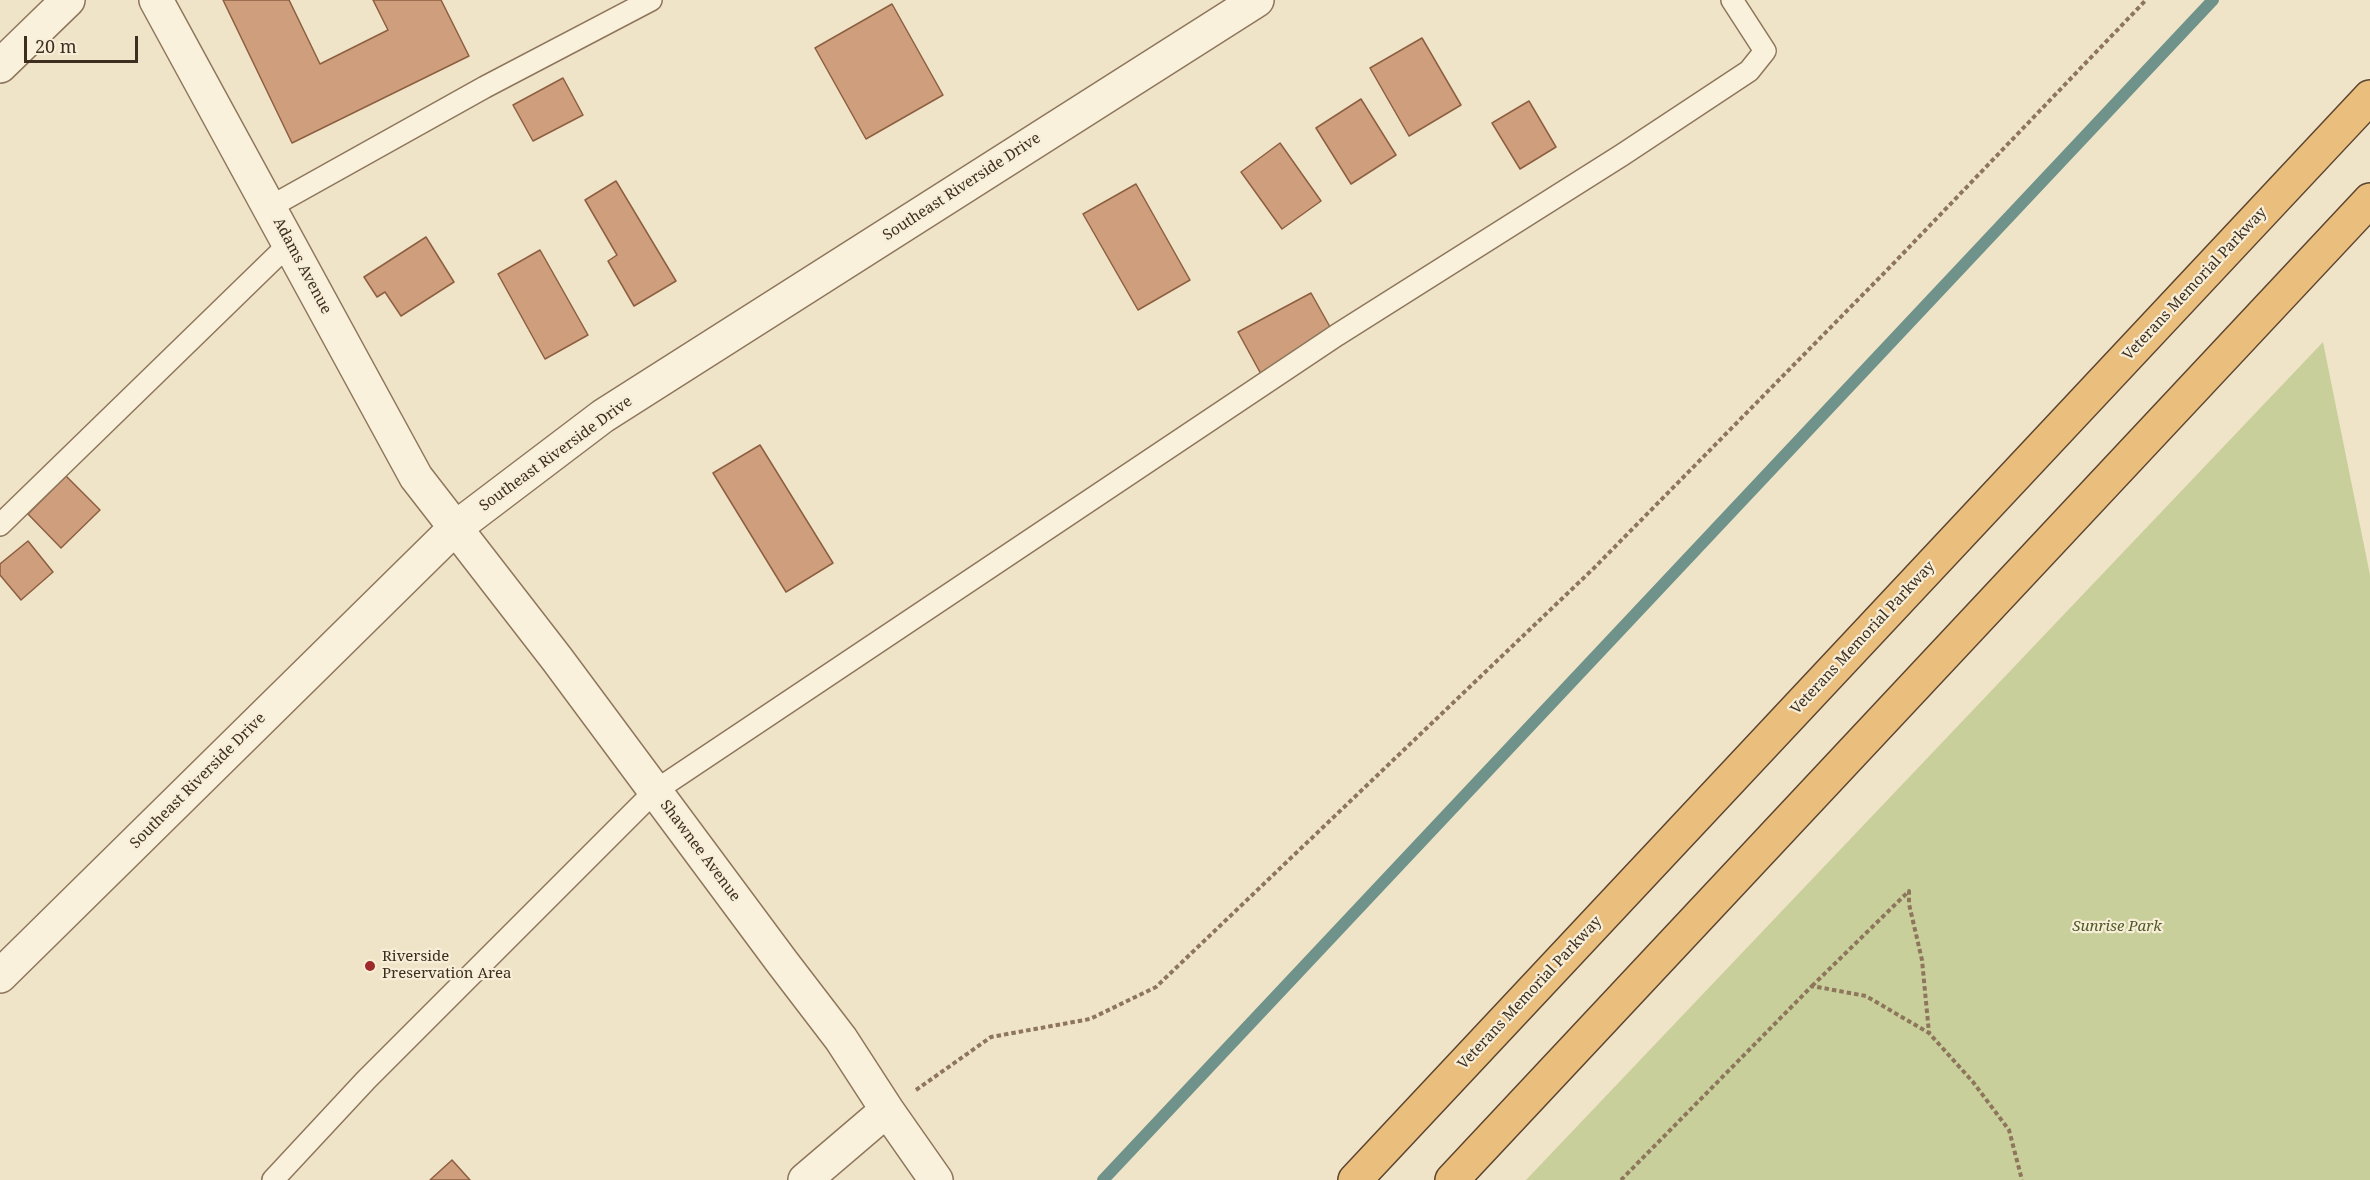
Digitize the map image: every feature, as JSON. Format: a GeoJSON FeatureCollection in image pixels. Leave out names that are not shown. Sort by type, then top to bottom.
{"type":"FeatureCollection","features":[{"type":"Feature","properties":{"kind":"highway","name":"Veterans Memorial Parkway"},"geometry":{"type":"LineString","coordinates":[[1355,1180],[2370,97]]}},
{"type":"Feature","properties":{"kind":"highway"},"geometry":{"type":"LineString","coordinates":[[1452,1180],[2370,200]]}},
{"type":"Feature","properties":{"kind":"street"},"geometry":{"type":"LineString","coordinates":[[0,66],[68,0]]}},
{"type":"Feature","properties":{"kind":"street","name":"Adams Avenue"},"geometry":{"type":"LineString","coordinates":[[156,0],[416,477],[454,528]]}},
{"type":"Feature","properties":{"kind":"street","name":"Southeast Riverside Drive"},"geometry":{"type":"LineString","coordinates":[[0,976],[454,528],[603,416],[1257,0]]}},
{"type":"Feature","properties":{"kind":"street","name":"Shawnee Avenue"},"geometry":{"type":"LineString","coordinates":[[454,528],[557,659],[841,1039],[936,1180]]}},
{"type":"Feature","properties":{"kind":"street"},"geometry":{"type":"LineString","coordinates":[[805,1180],[887,1110]]}},
{"type":"Feature","properties":{"kind":"lane"},"geometry":{"type":"LineString","coordinates":[[270,207],[496,81],[651,0]]}},
{"type":"Feature","properties":{"kind":"lane"},"geometry":{"type":"LineString","coordinates":[[273,1180],[366,1080],[655,791],[1337,335],[1612,161],[1749,71],[1765,51],[1732,0]]}},
{"type":"Feature","properties":{"kind":"lane"},"geometry":{"type":"LineString","coordinates":[[0,525],[290,243]]}},
{"type":"Feature","properties":{"kind":"path"},"geometry":{"type":"LineString","coordinates":[[887,1110],[991,1037],[1090,1019],[1156,987],[1594,568],[1882,275],[2146,0]]}},
{"type":"Feature","properties":{"kind":"path"},"geometry":{"type":"LineString","coordinates":[[1621,1180],[1909,891],[1909,904],[1922,960],[1929,1033]]}},
{"type":"Feature","properties":{"kind":"path"},"geometry":{"type":"LineString","coordinates":[[1812,986],[1866,996],[1929,1033],[1973,1082],[2009,1130],[2022,1180]]}},
{"type":"Feature","properties":{"kind":"green space","name":"Sunrise Park"},"geometry":{"type":"Polygon","coordinates":[[[2323,342],[2370,575],[2370,1180],[1526,1180],[2323,342]]]}},
{"type":"Feature","properties":{"kind":"building"},"geometry":{"type":"Polygon","coordinates":[[[223,0],[289,0],[320,64],[388,30],[373,0],[441,0],[469,56],[292,143],[223,0]]]}},
{"type":"Feature","properties":{"kind":"building"},"geometry":{"type":"Polygon","coordinates":[[[892,4],[943,95],[866,139],[815,48],[892,4]]]}},
{"type":"Feature","properties":{"kind":"building"},"geometry":{"type":"Polygon","coordinates":[[[1422,38],[1461,105],[1409,136],[1370,68],[1422,38]]]}},
{"type":"Feature","properties":{"kind":"building"},"geometry":{"type":"Polygon","coordinates":[[[563,78],[583,115],[533,141],[513,105],[563,78]]]}},
{"type":"Feature","properties":{"kind":"building"},"geometry":{"type":"Polygon","coordinates":[[[1361,99],[1396,155],[1351,184],[1316,128],[1361,99]]]}},
{"type":"Feature","properties":{"kind":"building"},"geometry":{"type":"Polygon","coordinates":[[[1529,101],[1556,147],[1520,169],[1492,123],[1529,101]]]}},
{"type":"Feature","properties":{"kind":"building"},"geometry":{"type":"Polygon","coordinates":[[[1280,143],[1321,201],[1282,229],[1241,172],[1280,143]]]}},
{"type":"Feature","properties":{"kind":"building"},"geometry":{"type":"Polygon","coordinates":[[[616,181],[676,281],[634,306],[608,261],[617,255],[585,200],[616,181]]]}},
{"type":"Feature","properties":{"kind":"building"},"geometry":{"type":"Polygon","coordinates":[[[1136,184],[1190,280],[1138,310],[1083,214],[1136,184]]]}},
{"type":"Feature","properties":{"kind":"building"},"geometry":{"type":"Polygon","coordinates":[[[426,237],[454,282],[401,316],[385,292],[377,297],[364,277],[426,237]]]}},
{"type":"Feature","properties":{"kind":"building"},"geometry":{"type":"Polygon","coordinates":[[[540,250],[588,335],[545,359],[498,274],[540,250]]]}},
{"type":"Feature","properties":{"kind":"building"},"geometry":{"type":"Polygon","coordinates":[[[1311,293],[1334,334],[1261,374],[1238,332],[1311,293]]]}},
{"type":"Feature","properties":{"kind":"building"},"geometry":{"type":"Polygon","coordinates":[[[760,445],[833,563],[786,592],[713,473],[760,445]]]}},
{"type":"Feature","properties":{"kind":"building"},"geometry":{"type":"Polygon","coordinates":[[[66,476],[100,510],[61,548],[28,514],[66,476]]]}},
{"type":"Feature","properties":{"kind":"building"},"geometry":{"type":"Polygon","coordinates":[[[28,541],[53,572],[21,600],[0,575],[0,564],[28,541]]]}},
{"type":"Feature","properties":{"kind":"building"},"geometry":{"type":"Polygon","coordinates":[[[452,1160],[470,1180],[430,1180],[452,1160]]]}},
{"type":"Feature","properties":{"kind":"waterway"},"geometry":{"type":"LineString","coordinates":[[1103,1180],[2213,0]]}},
{"type":"Feature","properties":{"kind":"place","name":"Riverside Preservation Area"},"geometry":{"type":"Point","coordinates":[370,966]}}]}
